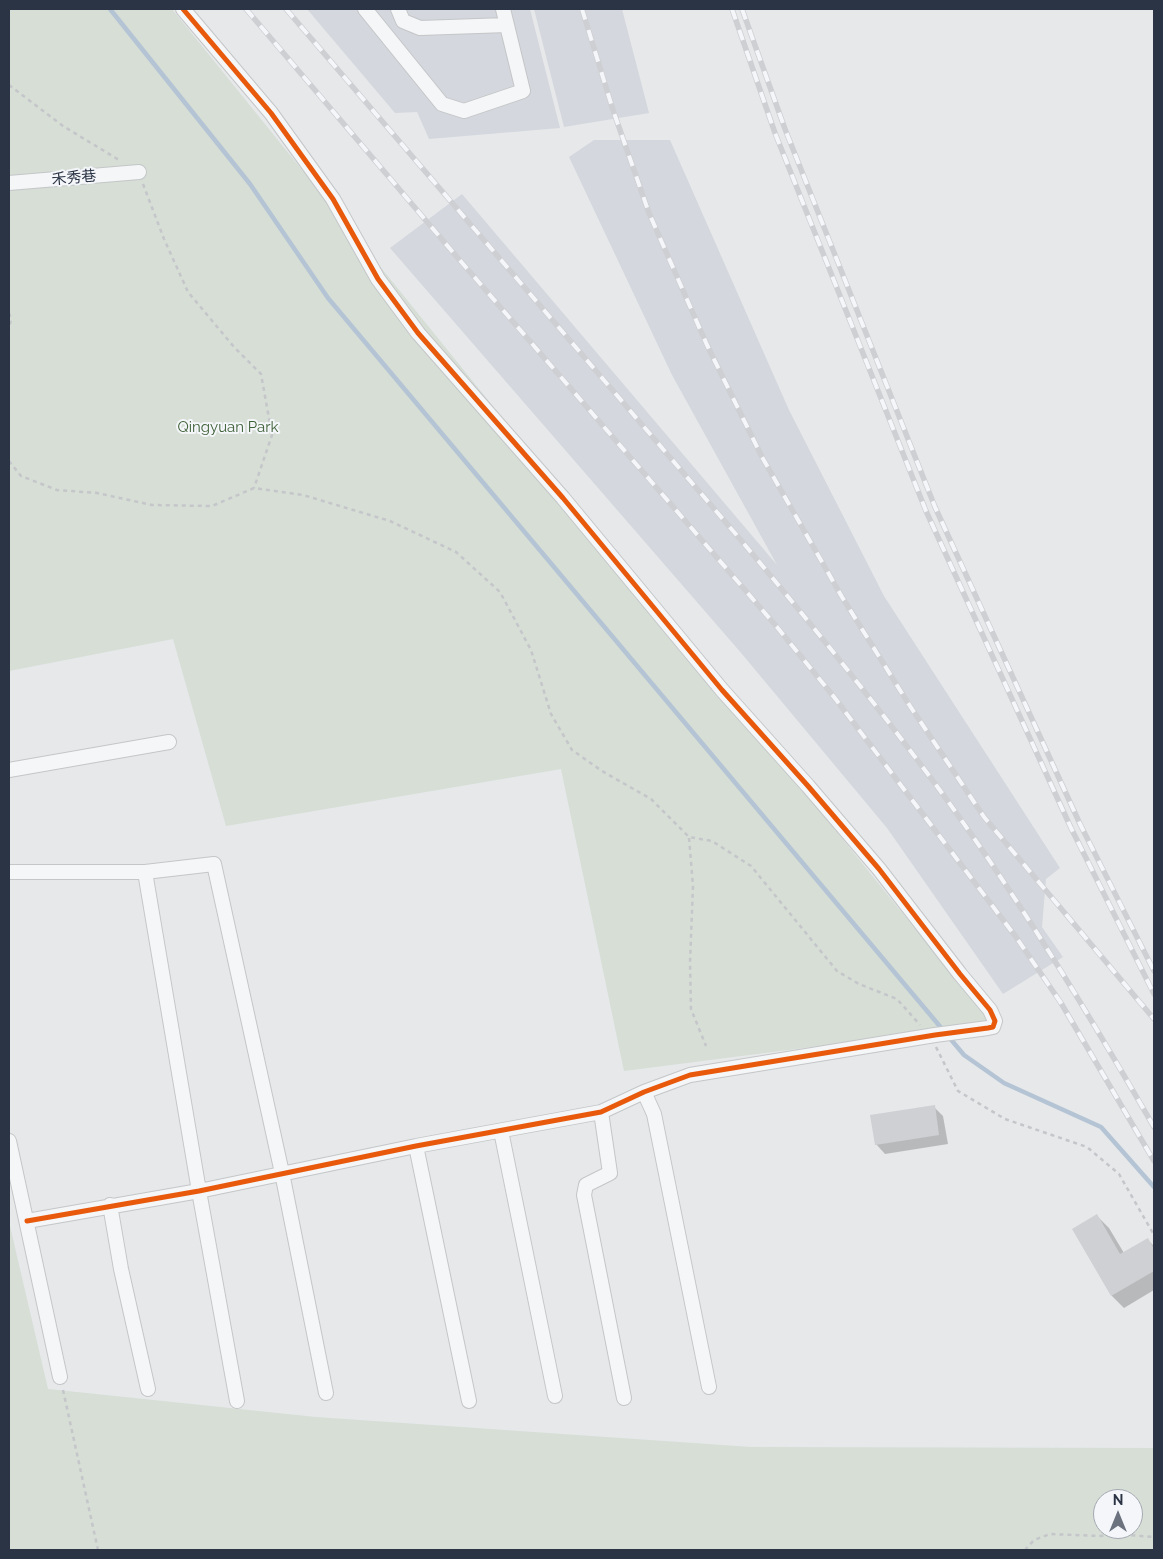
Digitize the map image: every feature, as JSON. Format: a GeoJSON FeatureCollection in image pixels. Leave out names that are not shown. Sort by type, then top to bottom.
{"type":"FeatureCollection","features":[{"type":"Feature","properties":{"kind":"street"},"geometry":{"type":"LineString","coordinates":[[27,1221],[110,1205],[199,1191],[416,1146],[601,1112],[644,1092],[690,1075],[988,1028],[993,1027],[995,1021],[990,1010],[879,870],[808,786],[722,690],[563,498],[418,333],[378,279],[333,199],[271,113],[183,9]]}},
{"type":"Feature","properties":{"kind":"street"},"geometry":{"type":"LineString","coordinates":[[364,9],[442,104],[464,111],[523,91],[503,9]]}},
{"type":"Feature","properties":{"kind":"street"},"geometry":{"type":"LineString","coordinates":[[398,9],[404,21],[420,28],[507,25]]}},
{"type":"Feature","properties":{"kind":"street","name":"禾秀巷"},"geometry":{"type":"LineString","coordinates":[[9,183],[139,172]]}},
{"type":"Feature","properties":{"kind":"street"},"geometry":{"type":"LineString","coordinates":[[9,770],[169,742]]}},
{"type":"Feature","properties":{"kind":"street"},"geometry":{"type":"LineString","coordinates":[[9,872],[145,872],[214,864],[282,1173],[326,1393]]}},
{"type":"Feature","properties":{"kind":"street"},"geometry":{"type":"LineString","coordinates":[[145,872],[237,1401]]}},
{"type":"Feature","properties":{"kind":"street"},"geometry":{"type":"LineString","coordinates":[[644,1092],[654,1114],[709,1387]]}},
{"type":"Feature","properties":{"kind":"street"},"geometry":{"type":"LineString","coordinates":[[601,1112],[610,1173],[586,1185],[584,1195],[624,1398]]}},
{"type":"Feature","properties":{"kind":"street"},"geometry":{"type":"LineString","coordinates":[[501,1131],[555,1396]]}},
{"type":"Feature","properties":{"kind":"street"},"geometry":{"type":"LineString","coordinates":[[9,1141],[60,1377]]}},
{"type":"Feature","properties":{"kind":"street"},"geometry":{"type":"LineString","coordinates":[[416,1146],[469,1401]]}},
{"type":"Feature","properties":{"kind":"street"},"geometry":{"type":"LineString","coordinates":[[110,1205],[121,1269],[148,1389]]}},
{"type":"Feature","properties":{"kind":"path"},"geometry":{"type":"LineString","coordinates":[[9,85],[63,126],[139,172],[164,239],[188,292],[234,347],[261,374],[272,435],[254,488]]}},
{"type":"Feature","properties":{"kind":"path"},"geometry":{"type":"LineString","coordinates":[[9,313],[11,320],[9,329]]}},
{"type":"Feature","properties":{"kind":"path"},"geometry":{"type":"LineString","coordinates":[[9,461],[21,476],[56,490],[97,492],[152,505],[212,506],[254,488],[303,495],[390,522],[456,552],[500,592],[531,650],[551,714],[572,750],[602,771],[651,799],[689,837],[712,841],[752,866],[837,971],[859,984],[897,999],[933,1036],[958,1091],[1005,1119],[1087,1147],[1119,1174],[1154,1235]]}},
{"type":"Feature","properties":{"kind":"path"},"geometry":{"type":"LineString","coordinates":[[689,837],[693,886],[690,962],[691,1009],[706,1046]]}},
{"type":"Feature","properties":{"kind":"path"},"geometry":{"type":"LineString","coordinates":[[60,1377],[98,1550]]}},
{"type":"Feature","properties":{"kind":"path"},"geometry":{"type":"LineString","coordinates":[[1025,1550],[1034,1540],[1050,1534],[1154,1537]]}},
{"type":"Feature","properties":{"kind":"shaded area"},"geometry":{"type":"Polygon","coordinates":[[[307,9],[530,9],[560,128],[429,139],[417,112],[395,113],[307,9]]]}},
{"type":"Feature","properties":{"kind":"shaded area"},"geometry":{"type":"Polygon","coordinates":[[[534,9],[622,9],[649,113],[564,127],[534,9]]]}},
{"type":"Feature","properties":{"kind":"shaded area"},"geometry":{"type":"Polygon","coordinates":[[[594,140],[670,140],[789,410],[884,596],[1060,868],[1046,879],[1042,927],[1063,957],[1003,994],[887,828],[742,654],[390,248],[462,194],[777,565],[672,375],[569,157],[594,140]]]}},
{"type":"Feature","properties":{"kind":"green space","name":"Qingyuan Park"},"geometry":{"type":"Polygon","coordinates":[[[9,9],[172,9],[992,1024],[624,1071],[561,769],[226,826],[173,639],[9,671],[9,9]]]}},
{"type":"Feature","properties":{"kind":"green space"},"geometry":{"type":"Polygon","coordinates":[[[9,1222],[48,1389],[316,1417],[751,1447],[1154,1448],[1154,1550],[9,1550],[9,1222]]]}},
{"type":"Feature","properties":{"kind":"building"},"geometry":{"type":"Polygon","coordinates":[[[935,1105],[939,1135],[875,1145],[870,1115],[935,1105]]]}},
{"type":"Feature","properties":{"kind":"building"},"geometry":{"type":"Polygon","coordinates":[[[1097,1214],[1120,1254],[1148,1238],[1154,1249],[1154,1271],[1111,1296],[1072,1229],[1097,1214]]]}},
{"type":"Feature","properties":{"kind":"waterway"},"geometry":{"type":"LineString","coordinates":[[110,9],[250,184],[328,298],[964,1055],[1004,1083],[1101,1127],[1154,1187]]}},
{"type":"Feature","properties":{"kind":"railway"},"geometry":{"type":"LineString","coordinates":[[246,9],[451,250],[777,627],[834,697],[1016,937],[1061,1003],[1154,1161]]}},
{"type":"Feature","properties":{"kind":"railway"},"geometry":{"type":"LineString","coordinates":[[286,9],[734,532],[890,724],[939,789],[1024,913],[1103,1040],[1154,1127]]}},
{"type":"Feature","properties":{"kind":"railway"},"geometry":{"type":"LineString","coordinates":[[582,9],[613,110],[649,213],[707,345],[762,457],[842,597],[908,703],[984,817],[1154,1019]]}},
{"type":"Feature","properties":{"kind":"railway"},"geometry":{"type":"LineString","coordinates":[[732,9],[775,133],[926,511],[1071,828],[1154,994]]}},
{"type":"Feature","properties":{"kind":"railway"},"geometry":{"type":"LineString","coordinates":[[742,9],[785,129],[935,507],[1080,824],[1154,971]]}},
{"type":"Feature","properties":{"kind":"cycle path"},"geometry":{"type":"LineString","coordinates":[[27,1221],[199,1191],[416,1146],[601,1112],[644,1092],[690,1075],[988,1028],[993,1027],[995,1021],[990,1010],[879,869],[722,690],[563,498],[418,333],[378,279],[333,199],[271,113],[183,9]]}}]}
